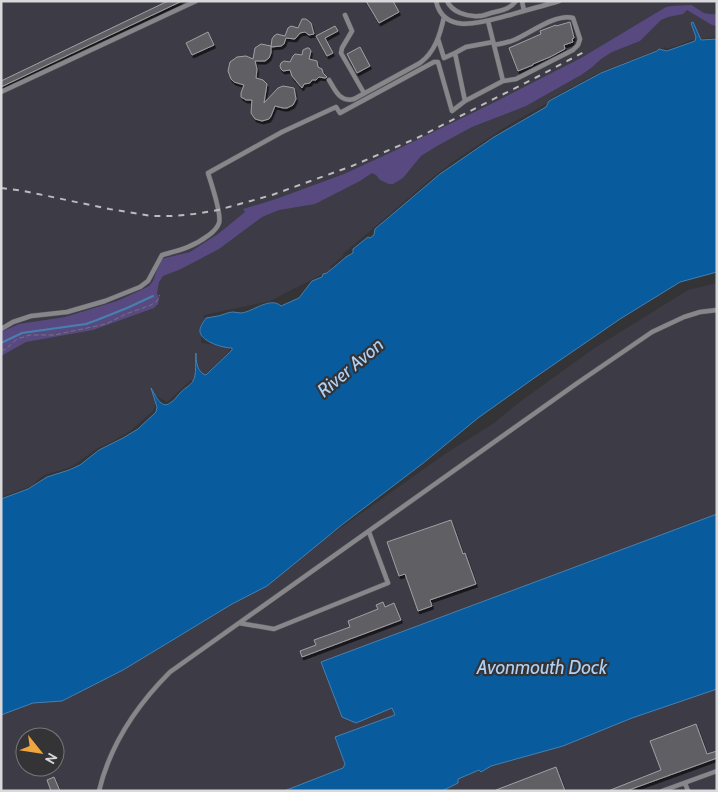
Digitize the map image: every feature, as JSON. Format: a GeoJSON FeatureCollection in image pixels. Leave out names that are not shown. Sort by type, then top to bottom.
{"type":"FeatureCollection","features":[{"type":"Feature","properties":{"kind":"lane"},"geometry":{"type":"LineString","coordinates":[[1,92],[196,1]]}},
{"type":"Feature","properties":{"kind":"lane"},"geometry":{"type":"LineString","coordinates":[[436,1],[439,11],[444,17],[465,24],[476,24],[559,1]]}},
{"type":"Feature","properties":{"kind":"lane"},"geometry":{"type":"LineString","coordinates":[[447,1],[449,6],[469,16],[479,16],[506,9],[511,7],[516,1]]}},
{"type":"Feature","properties":{"kind":"lane"},"geometry":{"type":"LineString","coordinates":[[522,1],[524,11]]}},
{"type":"Feature","properties":{"kind":"lane"},"geometry":{"type":"LineString","coordinates":[[345,16],[352,31],[342,48],[342,53],[364,93]]}},
{"type":"Feature","properties":{"kind":"lane"},"geometry":{"type":"LineString","coordinates":[[1,329],[31,316],[67,312],[105,301],[145,284],[162,255],[194,246],[218,225],[220,221],[208,173],[282,132],[336,107],[340,113],[434,62],[438,62],[452,110],[503,81],[516,79],[564,56],[578,45],[580,39],[573,18],[568,16],[548,22],[512,41],[466,48],[444,58],[438,39]]}},
{"type":"Feature","properties":{"kind":"lane"},"geometry":{"type":"LineString","coordinates":[[329,80],[340,96],[346,100],[354,99],[423,60],[431,53],[441,34],[444,17]]}},
{"type":"Feature","properties":{"kind":"lane"},"geometry":{"type":"LineString","coordinates":[[488,21],[503,81]]}},
{"type":"Feature","properties":{"kind":"lane"},"geometry":{"type":"LineString","coordinates":[[455,53],[465,101]]}},
{"type":"Feature","properties":{"kind":"lane"},"geometry":{"type":"LineString","coordinates":[[99,791],[104,772],[118,740],[144,700],[170,672],[652,332],[684,316],[717,310]]}},
{"type":"Feature","properties":{"kind":"lane"},"geometry":{"type":"LineString","coordinates":[[239,623],[274,629],[388,583],[368,532]]}},
{"type":"Feature","properties":{"kind":"lane"},"geometry":{"type":"LineString","coordinates":[[662,791],[717,771]]}},
{"type":"Feature","properties":{"kind":"lane"},"geometry":{"type":"LineString","coordinates":[[685,783],[688,791]]}},
{"type":"Feature","properties":{"kind":"path"},"geometry":{"type":"LineString","coordinates":[[1,351],[17,339],[30,335],[54,335],[106,324],[151,305],[157,301],[159,295]]}},
{"type":"Feature","properties":{"kind":"shaded area"},"geometry":{"type":"Polygon","coordinates":[[[1,1],[717,1],[717,37],[691,40],[666,49],[665,47],[598,73],[548,100],[549,102],[504,128],[432,178],[343,254],[330,267],[331,270],[270,301],[204,315],[201,343],[229,347],[230,350],[196,384],[191,380],[167,402],[155,395],[153,411],[130,431],[96,449],[68,468],[44,475],[31,486],[2,497],[1,1]]]}},
{"type":"Feature","properties":{"kind":"shaded area"},"geometry":{"type":"Polygon","coordinates":[[[692,5],[703,12],[717,14],[717,26],[687,10],[683,14],[661,20],[640,41],[612,52],[581,75],[526,106],[472,127],[437,146],[421,156],[403,178],[393,184],[380,180],[372,173],[315,204],[279,210],[262,217],[219,249],[181,269],[163,276],[159,282],[157,293],[159,298],[158,304],[154,308],[93,330],[26,342],[1,356],[1,332],[19,324],[65,317],[117,301],[149,286],[153,281],[161,259],[190,252],[218,234],[245,212],[243,209],[344,174],[493,103],[581,58],[666,7],[692,5]]]}},
{"type":"Feature","properties":{"kind":"shaded area"},"geometry":{"type":"Polygon","coordinates":[[[717,283],[717,791],[1,791],[1,705],[256,588],[445,454],[494,423],[593,349],[688,290],[717,283]]]}},
{"type":"Feature","properties":{"kind":"water","name":"River Avon"},"geometry":{"type":"Polygon","coordinates":[[[693,22],[701,40],[717,39],[717,272],[680,282],[620,319],[537,376],[478,418],[267,586],[232,604],[123,670],[62,701],[33,703],[1,715],[1,499],[28,489],[47,477],[80,465],[99,450],[138,429],[156,412],[157,407],[151,388],[161,403],[167,405],[173,401],[194,378],[196,353],[199,369],[206,375],[232,348],[213,344],[202,336],[200,329],[206,318],[231,312],[246,312],[261,305],[272,303],[277,303],[281,306],[299,298],[312,281],[322,277],[323,274],[353,253],[353,249],[368,237],[370,238],[374,235],[375,229],[440,174],[494,137],[546,107],[549,101],[601,73],[659,49],[667,51],[695,41],[696,37],[691,23],[693,22]]]}},
{"type":"Feature","properties":{"kind":"water","name":"Avonmouth Dock"},"geometry":{"type":"Polygon","coordinates":[[[717,514],[717,689],[632,718],[563,746],[491,766],[481,772],[479,770],[458,779],[458,783],[442,791],[284,791],[343,768],[345,764],[335,737],[395,715],[392,708],[356,723],[342,717],[321,662],[717,514]]]}},
{"type":"Feature","properties":{"kind":"building"},"geometry":{"type":"Polygon","coordinates":[[[168,1],[182,1],[1,87],[1,81],[168,1]]]}},
{"type":"Feature","properties":{"kind":"building"},"geometry":{"type":"Polygon","coordinates":[[[366,1],[393,1],[399,12],[379,23],[366,1]]]}},
{"type":"Feature","properties":{"kind":"building"},"geometry":{"type":"Polygon","coordinates":[[[302,19],[306,19],[311,23],[314,34],[300,33],[295,39],[286,38],[281,46],[271,47],[274,36],[277,34],[285,36],[288,28],[291,26],[298,28],[302,19]]]}},
{"type":"Feature","properties":{"kind":"building"},"geometry":{"type":"Polygon","coordinates":[[[570,22],[574,38],[572,39],[573,42],[564,45],[565,49],[550,57],[518,71],[509,48],[541,34],[540,31],[570,22]]]}},
{"type":"Feature","properties":{"kind":"building"},"geometry":{"type":"Polygon","coordinates":[[[335,26],[338,31],[325,38],[333,53],[327,56],[316,36],[335,26]]]}},
{"type":"Feature","properties":{"kind":"building"},"geometry":{"type":"Polygon","coordinates":[[[208,32],[214,45],[192,55],[186,43],[208,32]]]}},
{"type":"Feature","properties":{"kind":"building"},"geometry":{"type":"Polygon","coordinates":[[[261,44],[271,46],[269,58],[265,61],[255,61],[257,69],[256,78],[263,80],[267,84],[264,103],[278,88],[283,86],[294,88],[296,99],[293,105],[287,108],[275,106],[269,119],[262,121],[255,119],[251,113],[252,100],[246,100],[241,97],[244,85],[234,82],[228,71],[230,62],[237,57],[246,56],[253,59],[255,48],[261,44]]]}},
{"type":"Feature","properties":{"kind":"building"},"geometry":{"type":"Polygon","coordinates":[[[360,47],[370,66],[357,73],[347,54],[360,47]]]}},
{"type":"Feature","properties":{"kind":"building"},"geometry":{"type":"Polygon","coordinates":[[[307,48],[311,51],[309,59],[317,61],[318,67],[322,69],[327,77],[319,77],[316,80],[312,80],[310,83],[304,84],[302,88],[292,76],[290,70],[283,71],[280,66],[284,61],[290,62],[295,54],[302,55],[303,50],[307,48]]]}},
{"type":"Feature","properties":{"kind":"building"},"geometry":{"type":"Polygon","coordinates":[[[451,520],[476,584],[430,600],[432,606],[418,611],[405,574],[399,576],[387,542],[451,520]]]}},
{"type":"Feature","properties":{"kind":"building"},"geometry":{"type":"Polygon","coordinates":[[[383,602],[385,607],[394,603],[401,620],[302,657],[300,651],[316,645],[314,640],[350,627],[348,621],[378,609],[376,605],[383,602]]]}},
{"type":"Feature","properties":{"kind":"building"},"geometry":{"type":"Polygon","coordinates":[[[696,724],[707,754],[717,751],[717,758],[626,791],[608,791],[661,770],[650,741],[696,724]]]}},
{"type":"Feature","properties":{"kind":"building"},"geometry":{"type":"Polygon","coordinates":[[[556,767],[565,791],[496,791],[496,790],[556,767]]]}},
{"type":"Feature","properties":{"kind":"building"},"geometry":{"type":"Polygon","coordinates":[[[54,777],[60,791],[51,791],[47,780],[54,777]]]}},
{"type":"Feature","properties":{"kind":"waterway"},"geometry":{"type":"LineString","coordinates":[[1,343],[22,333],[86,324],[153,296]]}},
{"type":"Feature","properties":{"kind":"railway"},"geometry":{"type":"LineString","coordinates":[[1,188],[152,216],[172,216],[218,210],[272,195],[352,166],[417,138],[584,52]]}}]}
